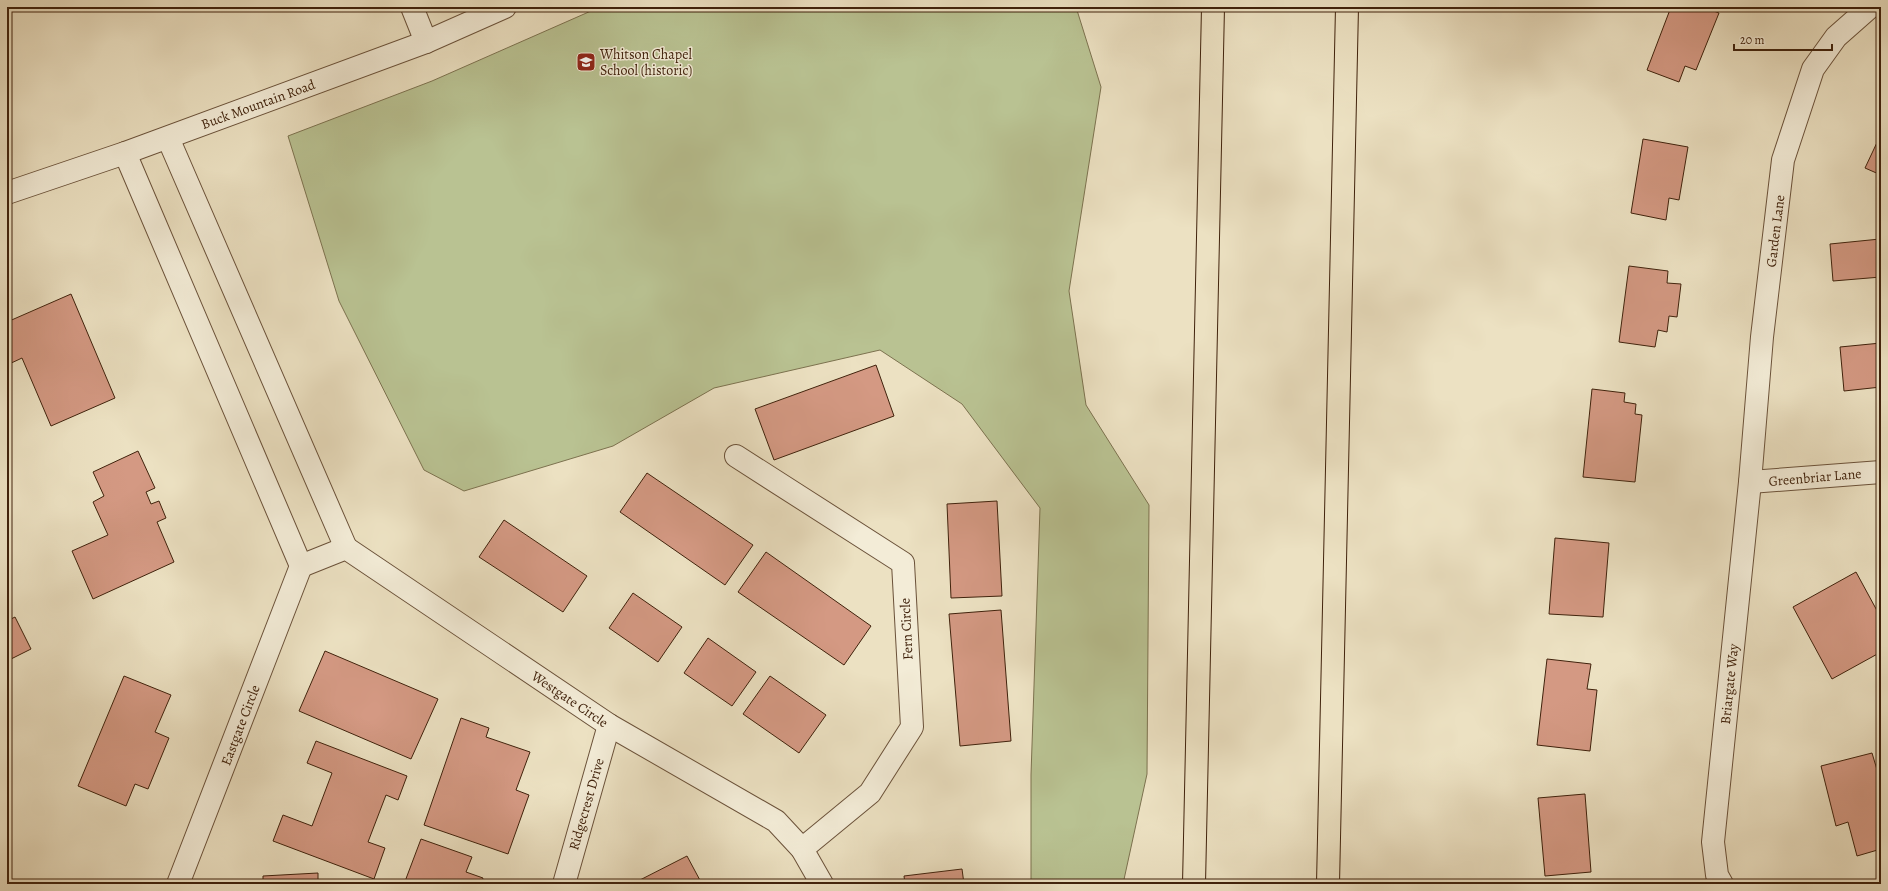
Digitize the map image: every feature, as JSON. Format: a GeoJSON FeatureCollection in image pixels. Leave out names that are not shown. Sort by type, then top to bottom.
{"type":"FeatureCollection","features":[{"type":"Feature","properties":{"kind":"highway"},"geometry":{"type":"LineString","coordinates":[[1194,884],[1213,7]]}},
{"type":"Feature","properties":{"kind":"highway"},"geometry":{"type":"LineString","coordinates":[[1328,884],[1347,7]]}},
{"type":"Feature","properties":{"kind":"street"},"geometry":{"type":"LineString","coordinates":[[412,7],[426,42]]}},
{"type":"Feature","properties":{"kind":"street","name":"Buck Mountain Road"},"geometry":{"type":"LineString","coordinates":[[7,193],[168,138],[426,42],[505,7]]}},
{"type":"Feature","properties":{"kind":"street","name":"Garden Lane"},"geometry":{"type":"LineString","coordinates":[[1750,482],[1762,337],[1783,160],[1813,69],[1836,37],[1870,7]]}},
{"type":"Feature","properties":{"kind":"street"},"geometry":{"type":"LineString","coordinates":[[125,153],[302,566],[346,548],[168,138]]}},
{"type":"Feature","properties":{"kind":"street","name":"Fern Circle"},"geometry":{"type":"LineString","coordinates":[[736,456],[903,563],[912,727],[870,792],[802,849]]}},
{"type":"Feature","properties":{"kind":"street","name":"Greenbriar Lane"},"geometry":{"type":"LineString","coordinates":[[1750,482],[1881,472]]}},
{"type":"Feature","properties":{"kind":"street","name":"Briargate Way"},"geometry":{"type":"LineString","coordinates":[[1722,884],[1717,875],[1713,842],[1750,482]]}},
{"type":"Feature","properties":{"kind":"street","name":"Westgate Circle"},"geometry":{"type":"LineString","coordinates":[[346,548],[609,725],[776,821],[802,849],[822,884]]}},
{"type":"Feature","properties":{"kind":"street","name":"Eastgate Circle"},"geometry":{"type":"LineString","coordinates":[[178,884],[302,566]]}},
{"type":"Feature","properties":{"kind":"street","name":"Ridgecrest Drive"},"geometry":{"type":"LineString","coordinates":[[564,884],[609,725]]}},
{"type":"Feature","properties":{"kind":"green space"},"geometry":{"type":"Polygon","coordinates":[[[600,7],[1076,7],[1101,87],[1069,291],[1086,405],[1149,505],[1147,774],[1123,884],[1031,884],[1031,775],[1040,508],[962,404],[880,350],[714,388],[613,446],[464,491],[424,470],[339,301],[288,136],[432,81],[600,7]]]}},
{"type":"Feature","properties":{"kind":"building"},"geometry":{"type":"Polygon","coordinates":[[[1671,7],[1712,7],[1711,10],[1719,13],[1696,70],[1685,66],[1679,82],[1647,70],[1671,7]]]}},
{"type":"Feature","properties":{"kind":"building"},"geometry":{"type":"Polygon","coordinates":[[[1881,134],[1881,175],[1865,168],[1881,134]]]}},
{"type":"Feature","properties":{"kind":"building"},"geometry":{"type":"Polygon","coordinates":[[[1643,139],[1688,147],[1679,200],[1669,198],[1666,220],[1631,213],[1643,139]]]}},
{"type":"Feature","properties":{"kind":"building"},"geometry":{"type":"Polygon","coordinates":[[[1880,239],[1881,277],[1833,281],[1830,244],[1880,239]]]}},
{"type":"Feature","properties":{"kind":"building"},"geometry":{"type":"Polygon","coordinates":[[[1629,266],[1668,271],[1667,283],[1681,284],[1677,317],[1669,316],[1667,332],[1658,330],[1655,347],[1619,342],[1629,266]]]}},
{"type":"Feature","properties":{"kind":"building"},"geometry":{"type":"Polygon","coordinates":[[[71,294],[115,398],[51,426],[22,358],[7,365],[7,322],[71,294]]]}},
{"type":"Feature","properties":{"kind":"building"},"geometry":{"type":"Polygon","coordinates":[[[1881,343],[1881,387],[1844,391],[1840,347],[1881,343]]]}},
{"type":"Feature","properties":{"kind":"building"},"geometry":{"type":"Polygon","coordinates":[[[876,365],[894,416],[774,460],[755,409],[876,365]]]}},
{"type":"Feature","properties":{"kind":"building"},"geometry":{"type":"Polygon","coordinates":[[[1592,389],[1625,393],[1624,402],[1636,404],[1635,414],[1642,415],[1635,482],[1583,477],[1592,389]]]}},
{"type":"Feature","properties":{"kind":"building"},"geometry":{"type":"Polygon","coordinates":[[[138,451],[155,488],[146,492],[151,504],[159,501],[166,518],[157,522],[174,562],[93,599],[72,551],[108,535],[93,502],[104,496],[93,472],[138,451]]]}},
{"type":"Feature","properties":{"kind":"building"},"geometry":{"type":"Polygon","coordinates":[[[647,473],[753,545],[725,585],[620,512],[647,473]]]}},
{"type":"Feature","properties":{"kind":"building"},"geometry":{"type":"Polygon","coordinates":[[[997,501],[1002,596],[951,598],[947,504],[997,501]]]}},
{"type":"Feature","properties":{"kind":"building"},"geometry":{"type":"Polygon","coordinates":[[[504,520],[587,576],[563,612],[479,557],[504,520]]]}},
{"type":"Feature","properties":{"kind":"building"},"geometry":{"type":"Polygon","coordinates":[[[1555,538],[1609,543],[1603,617],[1549,614],[1555,538]]]}},
{"type":"Feature","properties":{"kind":"building"},"geometry":{"type":"Polygon","coordinates":[[[766,552],[871,626],[844,665],[738,592],[766,552]]]}},
{"type":"Feature","properties":{"kind":"building"},"geometry":{"type":"Polygon","coordinates":[[[1856,572],[1881,618],[1881,652],[1832,679],[1793,607],[1856,572]]]}},
{"type":"Feature","properties":{"kind":"building"},"geometry":{"type":"Polygon","coordinates":[[[633,593],[682,627],[658,662],[609,628],[633,593]]]}},
{"type":"Feature","properties":{"kind":"building"},"geometry":{"type":"Polygon","coordinates":[[[1001,610],[1011,741],[960,746],[949,614],[1001,610]]]}},
{"type":"Feature","properties":{"kind":"building"},"geometry":{"type":"Polygon","coordinates":[[[15,617],[31,649],[7,661],[7,621],[15,617]]]}},
{"type":"Feature","properties":{"kind":"building"},"geometry":{"type":"Polygon","coordinates":[[[708,638],[756,672],[732,706],[684,673],[708,638]]]}},
{"type":"Feature","properties":{"kind":"building"},"geometry":{"type":"Polygon","coordinates":[[[325,651],[438,699],[411,759],[299,711],[325,651]]]}},
{"type":"Feature","properties":{"kind":"building"},"geometry":{"type":"Polygon","coordinates":[[[1547,659],[1591,664],[1587,689],[1597,690],[1590,751],[1537,745],[1547,659]]]}},
{"type":"Feature","properties":{"kind":"building"},"geometry":{"type":"Polygon","coordinates":[[[124,676],[171,695],[155,732],[169,738],[148,789],[135,784],[126,806],[78,786],[124,676]]]}},
{"type":"Feature","properties":{"kind":"building"},"geometry":{"type":"Polygon","coordinates":[[[770,676],[826,715],[799,753],[743,714],[770,676]]]}},
{"type":"Feature","properties":{"kind":"building"},"geometry":{"type":"Polygon","coordinates":[[[461,718],[489,728],[486,737],[530,752],[516,790],[529,795],[508,854],[424,825],[461,718]]]}},
{"type":"Feature","properties":{"kind":"building"},"geometry":{"type":"Polygon","coordinates":[[[316,741],[407,776],[398,800],[386,795],[368,842],[385,848],[374,879],[273,841],[283,815],[312,826],[332,773],[307,763],[316,741]]]}},
{"type":"Feature","properties":{"kind":"building"},"geometry":{"type":"Polygon","coordinates":[[[1872,753],[1881,783],[1881,849],[1857,856],[1848,822],[1836,826],[1821,766],[1872,753]]]}},
{"type":"Feature","properties":{"kind":"building"},"geometry":{"type":"Polygon","coordinates":[[[1585,794],[1591,872],[1545,876],[1538,798],[1585,794]]]}},
{"type":"Feature","properties":{"kind":"building"},"geometry":{"type":"Polygon","coordinates":[[[421,839],[472,857],[466,872],[483,878],[481,884],[404,884],[421,839]]]}},
{"type":"Feature","properties":{"kind":"building"},"geometry":{"type":"Polygon","coordinates":[[[687,856],[702,884],[637,884],[636,882],[687,856]]]}},
{"type":"Feature","properties":{"kind":"building"},"geometry":{"type":"Polygon","coordinates":[[[962,869],[964,884],[905,884],[904,876],[962,869]]]}},
{"type":"Feature","properties":{"kind":"building"},"geometry":{"type":"Polygon","coordinates":[[[318,873],[318,884],[263,884],[263,876],[318,873]]]}},
{"type":"Feature","properties":{"kind":"place","name":"Whitson Chapel School (historic)"},"geometry":{"type":"Point","coordinates":[586,62]}}]}
